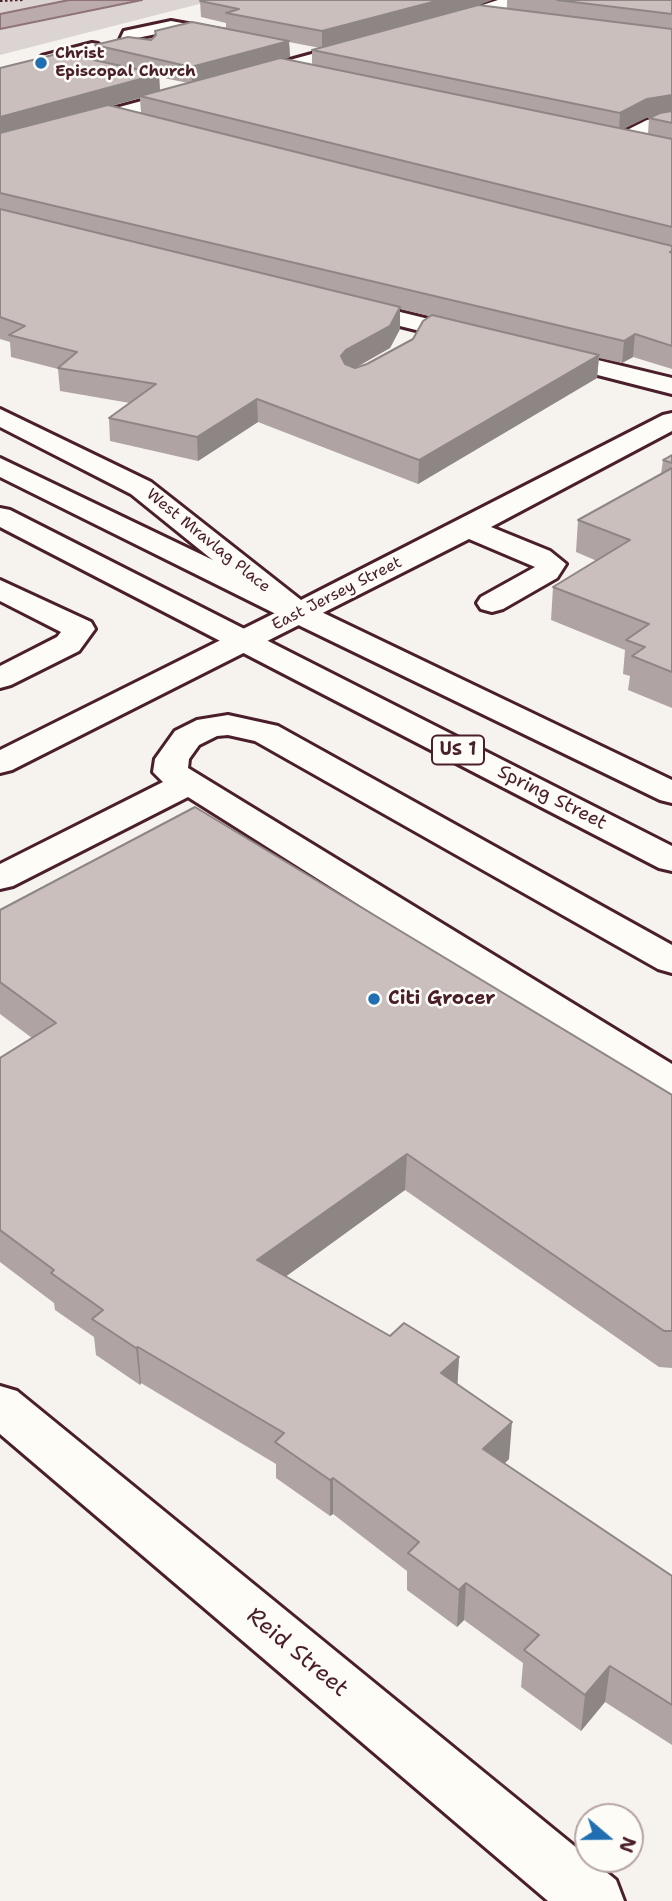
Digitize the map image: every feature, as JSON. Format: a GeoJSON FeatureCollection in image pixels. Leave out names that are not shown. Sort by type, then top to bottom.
{"type":"FeatureCollection","features":[{"type":"Feature","properties":{"kind":"main road"},"geometry":{"type":"LineString","coordinates":[[425,28],[469,8],[506,4]]}},
{"type":"Feature","properties":{"kind":"main road"},"geometry":{"type":"LineString","coordinates":[[469,8],[517,19]]}},
{"type":"Feature","properties":{"kind":"main road"},"geometry":{"type":"LineString","coordinates":[[171,26],[170,17],[194,11]]}},
{"type":"Feature","properties":{"kind":"main road"},"geometry":{"type":"LineString","coordinates":[[130,34],[171,26],[247,40]]}},
{"type":"Feature","properties":{"kind":"main road"},"geometry":{"type":"LineString","coordinates":[[130,34],[205,48]]}},
{"type":"Feature","properties":{"kind":"main road"},"geometry":{"type":"LineString","coordinates":[[130,34],[126,46],[146,50]]}},
{"type":"Feature","properties":{"kind":"main road"},"geometry":{"type":"LineString","coordinates":[[233,73],[279,68],[375,42]]}},
{"type":"Feature","properties":{"kind":"main road"},"geometry":{"type":"LineString","coordinates":[[92,48],[48,60],[99,72]]}},
{"type":"Feature","properties":{"kind":"main road"},"geometry":{"type":"LineString","coordinates":[[285,48],[324,56]]}},
{"type":"Feature","properties":{"kind":"main road"},"geometry":{"type":"LineString","coordinates":[[257,56],[299,63]]}},
{"type":"Feature","properties":{"kind":"main road"},"geometry":{"type":"LineString","coordinates":[[279,68],[319,77]]}},
{"type":"Feature","properties":{"kind":"main road"},"geometry":{"type":"LineString","coordinates":[[0,145],[200,90],[153,83]]}},
{"type":"Feature","properties":{"kind":"main road"},"geometry":{"type":"LineString","coordinates":[[108,115],[149,125]]}},
{"type":"Feature","properties":{"kind":"main road"},"geometry":{"type":"LineString","coordinates":[[647,138],[654,124],[672,122]]}},
{"type":"Feature","properties":{"kind":"main road"},"geometry":{"type":"LineString","coordinates":[[616,139],[672,136]]}},
{"type":"Feature","properties":{"kind":"main road"},"geometry":{"type":"LineString","coordinates":[[334,302],[496,342]]}},
{"type":"Feature","properties":{"kind":"main road"},"geometry":{"type":"LineString","coordinates":[[405,346],[409,337],[428,326]]}},
{"type":"Feature","properties":{"kind":"main road"},"geometry":{"type":"LineString","coordinates":[[523,349],[672,386]]}},
{"type":"Feature","properties":{"kind":"main road","name":"West Mravlag Place"},"geometry":{"type":"LineString","coordinates":[[0,417],[141,488],[299,614]]}},
{"type":"Feature","properties":{"kind":"main road","name":"East Jersey Street"},"geometry":{"type":"LineString","coordinates":[[0,763],[468,528],[645,447],[672,421]]}},
{"type":"Feature","properties":{"kind":"main road"},"geometry":{"type":"LineString","coordinates":[[0,466],[299,614],[672,793]]}},
{"type":"Feature","properties":{"kind":"main road","name":"US 1"},"geometry":{"type":"LineString","coordinates":[[0,516],[245,640]]}},
{"type":"Feature","properties":{"kind":"main road"},"geometry":{"type":"LineString","coordinates":[[0,527],[63,548]]}},
{"type":"Feature","properties":{"kind":"main road"},"geometry":{"type":"LineString","coordinates":[[468,528],[551,564],[547,572],[492,603]]}},
{"type":"Feature","properties":{"kind":"main road"},"geometry":{"type":"LineString","coordinates":[[0,589],[80,629],[68,644],[2,675]]}},
{"type":"Feature","properties":{"kind":"main road","name":"Spring Street"},"geometry":{"type":"LineString","coordinates":[[245,640],[672,860]]}},
{"type":"Feature","properties":{"kind":"main road"},"geometry":{"type":"LineString","coordinates":[[663,1066],[170,772],[172,759],[187,738],[209,727],[229,725],[266,733],[672,961]]}},
{"type":"Feature","properties":{"kind":"main road"},"geometry":{"type":"LineString","coordinates":[[0,878],[189,783]]}},
{"type":"Feature","properties":{"kind":"main road","name":"Reid Street"},"geometry":{"type":"LineString","coordinates":[[0,1405],[594,1901]]}},
{"type":"Feature","properties":{"kind":"path"},"geometry":{"type":"LineString","coordinates":[[0,1],[23,0]]}},
{"type":"Feature","properties":{"kind":"shaded area"},"geometry":{"type":"Polygon","coordinates":[[[0,0],[215,0],[0,55],[0,0]]]}},
{"type":"Feature","properties":{"kind":"shaded area"},"geometry":{"type":"Polygon","coordinates":[[[69,0],[142,0],[0,29],[0,14],[69,0]]]}},
{"type":"Feature","properties":{"kind":"building"},"geometry":{"type":"Polygon","coordinates":[[[440,0],[322,31],[226,13],[239,9],[200,1],[440,0]]]}},
{"type":"Feature","properties":{"kind":"building"},"geometry":{"type":"Polygon","coordinates":[[[557,0],[672,0],[672,14],[557,0]]]}},
{"type":"Feature","properties":{"kind":"building"},"geometry":{"type":"Polygon","coordinates":[[[478,5],[672,29],[672,95],[647,99],[620,113],[312,50],[478,5]]]}},
{"type":"Feature","properties":{"kind":"building"},"geometry":{"type":"Polygon","coordinates":[[[192,22],[289,41],[191,67],[95,45],[128,37],[151,40],[156,35],[155,31],[192,22]]]}},
{"type":"Feature","properties":{"kind":"building"},"geometry":{"type":"Polygon","coordinates":[[[61,53],[159,74],[0,117],[0,68],[61,53]]]}},
{"type":"Feature","properties":{"kind":"building"},"geometry":{"type":"Polygon","coordinates":[[[280,58],[672,139],[672,227],[140,96],[280,58]]]}},
{"type":"Feature","properties":{"kind":"building"},"geometry":{"type":"Polygon","coordinates":[[[108,105],[672,246],[672,346],[635,334],[624,341],[0,193],[0,133],[108,105]]]}},
{"type":"Feature","properties":{"kind":"building"},"geometry":{"type":"Polygon","coordinates":[[[672,111],[672,123],[649,118],[660,113],[672,111]]]}},
{"type":"Feature","properties":{"kind":"building"},"geometry":{"type":"Polygon","coordinates":[[[0,209],[400,307],[390,326],[346,350],[341,356],[345,364],[355,368],[413,339],[423,321],[432,315],[599,355],[419,460],[257,399],[197,437],[109,418],[156,384],[58,368],[77,352],[9,335],[25,326],[0,317],[0,209]]]}},
{"type":"Feature","properties":{"kind":"building"},"geometry":{"type":"Polygon","coordinates":[[[672,455],[672,463],[663,460],[672,455]]]}},
{"type":"Feature","properties":{"kind":"building"},"geometry":{"type":"Polygon","coordinates":[[[672,468],[672,672],[632,656],[645,647],[626,640],[649,624],[553,587],[630,540],[578,520],[672,468]]]}},
{"type":"Feature","properties":{"kind":"building"},"geometry":{"type":"Polygon","coordinates":[[[195,807],[672,1095],[672,1331],[664,1331],[407,1154],[257,1260],[390,1336],[404,1323],[459,1357],[441,1373],[512,1422],[483,1449],[672,1576],[672,1705],[610,1666],[585,1695],[524,1650],[539,1635],[466,1583],[459,1590],[408,1553],[419,1542],[333,1478],[330,1480],[275,1442],[284,1433],[136,1348],[92,1319],[103,1310],[51,1273],[54,1270],[0,1230],[0,1058],[56,1023],[0,982],[0,910],[195,807]]]}},
{"type":"Feature","properties":{"kind":"place","name":"Christ Episcopal Church"},"geometry":{"type":"Point","coordinates":[41,63]}},
{"type":"Feature","properties":{"kind":"place","name":"Citi Grocer"},"geometry":{"type":"Point","coordinates":[374,999]}}]}
